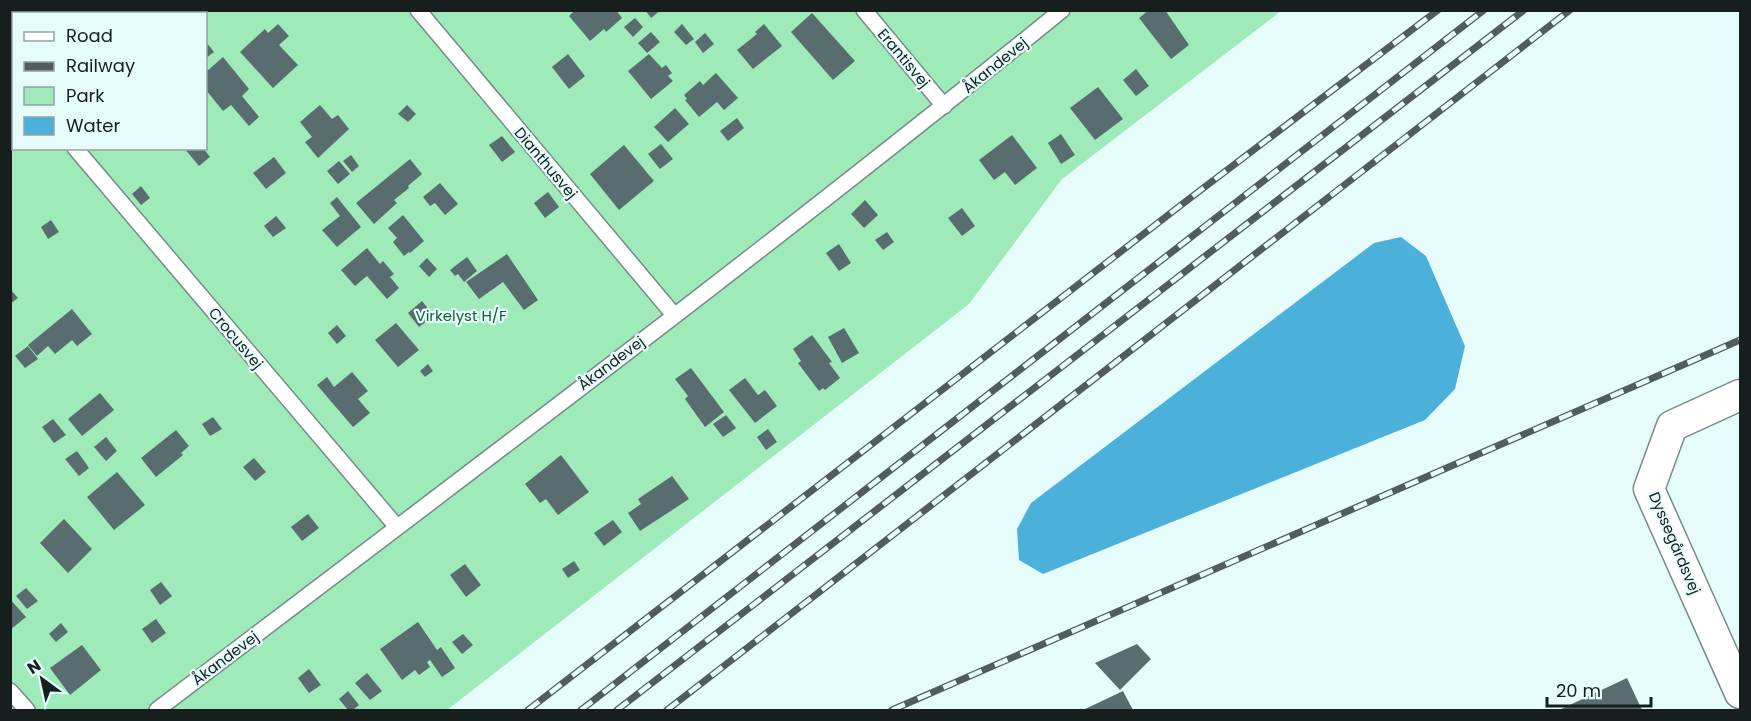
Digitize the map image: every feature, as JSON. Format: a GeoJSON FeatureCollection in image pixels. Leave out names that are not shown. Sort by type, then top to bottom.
{"type":"FeatureCollection","features":[{"type":"Feature","properties":{"kind":"street","name":"Dyssegårdsvej"},"geometry":{"type":"LineString","coordinates":[[1740,395],[1672,426],[1649,489],[1740,693]]}},
{"type":"Feature","properties":{"kind":"lane","name":"Dianthusvej"},"geometry":{"type":"LineString","coordinates":[[418,10],[674,315]]}},
{"type":"Feature","properties":{"kind":"lane","name":"Erantisvej"},"geometry":{"type":"LineString","coordinates":[[864,10],[944,106]]}},
{"type":"Feature","properties":{"kind":"lane","name":"Åkandevej"},"geometry":{"type":"LineString","coordinates":[[157,711],[944,106],[1062,10]]}},
{"type":"Feature","properties":{"kind":"lane","name":"Crocusvej"},"geometry":{"type":"LineString","coordinates":[[77,150],[397,527]]}},
{"type":"Feature","properties":{"kind":"lane"},"geometry":{"type":"LineString","coordinates":[[10,691],[27,711]]}},
{"type":"Feature","properties":{"kind":"green space","name":"Virkelyst H/F"},"geometry":{"type":"Polygon","coordinates":[[[10,11],[1281,11],[1062,179],[969,304],[447,710],[11,710],[10,11]]]}},
{"type":"Feature","properties":{"kind":"water"},"geometry":{"type":"Polygon","coordinates":[[[1401,237],[1426,256],[1465,346],[1455,389],[1425,420],[1043,574],[1019,560],[1017,529],[1031,503],[1374,243],[1401,237]]]}},
{"type":"Feature","properties":{"kind":"building"},"geometry":{"type":"Polygon","coordinates":[[[575,10],[616,10],[622,18],[606,32],[604,29],[590,41],[569,16],[575,10]]]}},
{"type":"Feature","properties":{"kind":"building"},"geometry":{"type":"Polygon","coordinates":[[[645,10],[661,10],[651,18],[645,10]]]}},
{"type":"Feature","properties":{"kind":"building"},"geometry":{"type":"Polygon","coordinates":[[[1149,10],[1165,10],[1189,45],[1171,59],[1139,18],[1149,10]]]}},
{"type":"Feature","properties":{"kind":"building"},"geometry":{"type":"Polygon","coordinates":[[[812,13],[855,61],[833,80],[791,32],[812,13]]]}},
{"type":"Feature","properties":{"kind":"building"},"geometry":{"type":"Polygon","coordinates":[[[635,18],[643,27],[633,37],[624,27],[635,18]]]}},
{"type":"Feature","properties":{"kind":"building"},"geometry":{"type":"Polygon","coordinates":[[[278,24],[289,36],[279,45],[298,65],[273,88],[240,52],[265,29],[268,33],[278,24]]]}},
{"type":"Feature","properties":{"kind":"building"},"geometry":{"type":"Polygon","coordinates":[[[682,24],[694,39],[686,45],[674,32],[682,24]]]}},
{"type":"Feature","properties":{"kind":"building"},"geometry":{"type":"Polygon","coordinates":[[[764,24],[782,46],[753,69],[737,50],[757,34],[755,32],[764,24]]]}},
{"type":"Feature","properties":{"kind":"building"},"geometry":{"type":"Polygon","coordinates":[[[651,32],[660,42],[647,53],[638,43],[651,32]]]}},
{"type":"Feature","properties":{"kind":"building"},"geometry":{"type":"Polygon","coordinates":[[[705,33],[714,44],[703,53],[695,42],[705,33]]]}},
{"type":"Feature","properties":{"kind":"building"},"geometry":{"type":"Polygon","coordinates":[[[207,43],[214,52],[207,57],[207,43]]]}},
{"type":"Feature","properties":{"kind":"building"},"geometry":{"type":"Polygon","coordinates":[[[568,54],[585,76],[569,89],[552,67],[568,54]]]}},
{"type":"Feature","properties":{"kind":"building"},"geometry":{"type":"Polygon","coordinates":[[[649,54],[662,68],[666,65],[672,73],[668,76],[673,81],[651,99],[628,71],[649,54]]]}},
{"type":"Feature","properties":{"kind":"building"},"geometry":{"type":"Polygon","coordinates":[[[223,57],[249,89],[242,96],[259,117],[249,126],[231,105],[223,111],[207,91],[207,71],[223,57]]]}},
{"type":"Feature","properties":{"kind":"building"},"geometry":{"type":"Polygon","coordinates":[[[1136,69],[1149,86],[1136,96],[1123,80],[1136,69]]]}},
{"type":"Feature","properties":{"kind":"building"},"geometry":{"type":"Polygon","coordinates":[[[716,73],[738,98],[724,110],[717,102],[699,117],[685,100],[687,99],[684,95],[700,81],[703,85],[716,73]]]}},
{"type":"Feature","properties":{"kind":"building"},"geometry":{"type":"Polygon","coordinates":[[[1098,87],[1123,119],[1095,140],[1070,108],[1098,87]]]}},
{"type":"Feature","properties":{"kind":"building"},"geometry":{"type":"Polygon","coordinates":[[[320,105],[332,119],[338,115],[349,129],[318,158],[305,142],[312,137],[300,122],[320,105]]]}},
{"type":"Feature","properties":{"kind":"building"},"geometry":{"type":"Polygon","coordinates":[[[407,105],[416,114],[408,122],[398,114],[407,105]]]}},
{"type":"Feature","properties":{"kind":"building"},"geometry":{"type":"Polygon","coordinates":[[[675,108],[689,124],[668,142],[654,127],[675,108]]]}},
{"type":"Feature","properties":{"kind":"building"},"geometry":{"type":"Polygon","coordinates":[[[737,118],[744,128],[728,141],[720,131],[737,118]]]}},
{"type":"Feature","properties":{"kind":"building"},"geometry":{"type":"Polygon","coordinates":[[[1061,134],[1075,155],[1061,164],[1048,143],[1061,134]]]}},
{"type":"Feature","properties":{"kind":"building"},"geometry":{"type":"Polygon","coordinates":[[[1012,135],[1037,168],[1015,185],[1005,172],[994,180],[979,160],[1012,135]]]}},
{"type":"Feature","properties":{"kind":"building"},"geometry":{"type":"Polygon","coordinates":[[[502,136],[515,152],[502,162],[489,145],[502,136]]]}},
{"type":"Feature","properties":{"kind":"building"},"geometry":{"type":"Polygon","coordinates":[[[661,144],[673,159],[660,169],[648,154],[661,144]]]}},
{"type":"Feature","properties":{"kind":"building"},"geometry":{"type":"Polygon","coordinates":[[[624,145],[654,181],[619,210],[590,174],[624,145]]]}},
{"type":"Feature","properties":{"kind":"building"},"geometry":{"type":"Polygon","coordinates":[[[186,150],[205,150],[210,157],[199,166],[186,150]]]}},
{"type":"Feature","properties":{"kind":"building"},"geometry":{"type":"Polygon","coordinates":[[[351,155],[359,166],[352,172],[343,161],[351,155]]]}},
{"type":"Feature","properties":{"kind":"building"},"geometry":{"type":"Polygon","coordinates":[[[274,157],[286,173],[266,189],[253,173],[274,157]]]}},
{"type":"Feature","properties":{"kind":"building"},"geometry":{"type":"Polygon","coordinates":[[[410,159],[422,174],[394,200],[397,203],[374,224],[356,203],[410,159]]]}},
{"type":"Feature","properties":{"kind":"building"},"geometry":{"type":"Polygon","coordinates":[[[339,161],[350,174],[338,184],[327,171],[339,161]]]}},
{"type":"Feature","properties":{"kind":"building"},"geometry":{"type":"Polygon","coordinates":[[[440,183],[458,204],[445,215],[435,203],[430,206],[423,197],[440,183]]]}},
{"type":"Feature","properties":{"kind":"building"},"geometry":{"type":"Polygon","coordinates":[[[141,186],[150,198],[141,205],[132,194],[141,186]]]}},
{"type":"Feature","properties":{"kind":"building"},"geometry":{"type":"Polygon","coordinates":[[[548,192],[559,207],[545,218],[534,203],[548,192]]]}},
{"type":"Feature","properties":{"kind":"building"},"geometry":{"type":"Polygon","coordinates":[[[337,197],[361,227],[337,247],[322,230],[340,216],[330,203],[337,197]]]}},
{"type":"Feature","properties":{"kind":"building"},"geometry":{"type":"Polygon","coordinates":[[[865,200],[878,215],[864,228],[851,214],[865,200]]]}},
{"type":"Feature","properties":{"kind":"building"},"geometry":{"type":"Polygon","coordinates":[[[962,208],[975,226],[962,236],[948,218],[962,208]]]}},
{"type":"Feature","properties":{"kind":"building"},"geometry":{"type":"Polygon","coordinates":[[[403,215],[424,241],[404,256],[393,242],[397,238],[388,228],[403,215]]]}},
{"type":"Feature","properties":{"kind":"building"},"geometry":{"type":"Polygon","coordinates":[[[276,216],[286,228],[273,237],[264,226],[276,216]]]}},
{"type":"Feature","properties":{"kind":"building"},"geometry":{"type":"Polygon","coordinates":[[[51,220],[59,232],[48,239],[41,227],[51,220]]]}},
{"type":"Feature","properties":{"kind":"building"},"geometry":{"type":"Polygon","coordinates":[[[887,232],[894,242],[883,250],[875,240],[887,232]]]}},
{"type":"Feature","properties":{"kind":"building"},"geometry":{"type":"Polygon","coordinates":[[[839,244],[851,263],[839,271],[826,253],[839,244]]]}},
{"type":"Feature","properties":{"kind":"building"},"geometry":{"type":"Polygon","coordinates":[[[367,248],[380,264],[383,261],[394,274],[390,277],[399,288],[387,299],[367,276],[355,286],[341,270],[367,248]]]}},
{"type":"Feature","properties":{"kind":"building"},"geometry":{"type":"Polygon","coordinates":[[[507,254],[538,300],[524,310],[503,282],[479,299],[466,282],[507,254]]]}},
{"type":"Feature","properties":{"kind":"building"},"geometry":{"type":"Polygon","coordinates":[[[467,257],[477,271],[464,282],[458,274],[455,276],[450,270],[467,257]]]}},
{"type":"Feature","properties":{"kind":"building"},"geometry":{"type":"Polygon","coordinates":[[[427,258],[437,269],[429,277],[419,266],[427,258]]]}},
{"type":"Feature","properties":{"kind":"building"},"geometry":{"type":"Polygon","coordinates":[[[10,289],[18,298],[10,304],[10,289]]]}},
{"type":"Feature","properties":{"kind":"building"},"geometry":{"type":"Polygon","coordinates":[[[422,301],[434,316],[419,327],[408,313],[422,301]]]}},
{"type":"Feature","properties":{"kind":"building"},"geometry":{"type":"Polygon","coordinates":[[[72,309],[92,334],[77,346],[72,340],[55,354],[48,346],[37,356],[28,345],[72,309]]]}},
{"type":"Feature","properties":{"kind":"building"},"geometry":{"type":"Polygon","coordinates":[[[396,323],[419,350],[398,367],[375,340],[396,323]]]}},
{"type":"Feature","properties":{"kind":"building"},"geometry":{"type":"Polygon","coordinates":[[[337,325],[346,336],[337,344],[328,333],[337,325]]]}},
{"type":"Feature","properties":{"kind":"building"},"geometry":{"type":"Polygon","coordinates":[[[844,328],[859,353],[842,363],[828,337],[844,328]]]}},
{"type":"Feature","properties":{"kind":"building"},"geometry":{"type":"Polygon","coordinates":[[[812,335],[832,362],[829,363],[840,378],[825,390],[823,388],[819,391],[798,363],[801,361],[793,349],[812,335]]]}},
{"type":"Feature","properties":{"kind":"building"},"geometry":{"type":"Polygon","coordinates":[[[28,346],[38,359],[25,368],[15,356],[28,346]]]}},
{"type":"Feature","properties":{"kind":"building"},"geometry":{"type":"Polygon","coordinates":[[[428,364],[433,371],[425,377],[420,371],[428,364]]]}},
{"type":"Feature","properties":{"kind":"building"},"geometry":{"type":"Polygon","coordinates":[[[691,368],[724,412],[705,427],[685,399],[688,396],[675,379],[691,368]]]}},
{"type":"Feature","properties":{"kind":"building"},"geometry":{"type":"Polygon","coordinates":[[[352,372],[368,391],[358,399],[370,413],[353,427],[317,385],[327,377],[334,387],[352,372]]]}},
{"type":"Feature","properties":{"kind":"building"},"geometry":{"type":"Polygon","coordinates":[[[745,378],[758,395],[765,390],[777,406],[755,423],[729,390],[745,378]]]}},
{"type":"Feature","properties":{"kind":"building"},"geometry":{"type":"Polygon","coordinates":[[[100,393],[114,410],[82,436],[68,419],[100,393]]]}},
{"type":"Feature","properties":{"kind":"building"},"geometry":{"type":"Polygon","coordinates":[[[726,415],[736,428],[723,437],[713,424],[726,415]]]}},
{"type":"Feature","properties":{"kind":"building"},"geometry":{"type":"Polygon","coordinates":[[[213,417],[222,429],[210,436],[202,424],[213,417]]]}},
{"type":"Feature","properties":{"kind":"building"},"geometry":{"type":"Polygon","coordinates":[[[53,419],[66,435],[54,443],[42,427],[53,419]]]}},
{"type":"Feature","properties":{"kind":"building"},"geometry":{"type":"Polygon","coordinates":[[[768,429],[777,442],[766,450],[757,437],[768,429]]]}},
{"type":"Feature","properties":{"kind":"building"},"geometry":{"type":"Polygon","coordinates":[[[176,430],[189,446],[181,453],[183,455],[156,477],[141,458],[176,430]]]}},
{"type":"Feature","properties":{"kind":"building"},"geometry":{"type":"Polygon","coordinates":[[[106,437],[117,451],[106,461],[94,447],[106,437]]]}},
{"type":"Feature","properties":{"kind":"building"},"geometry":{"type":"Polygon","coordinates":[[[77,451],[89,468],[79,476],[65,459],[77,451]]]}},
{"type":"Feature","properties":{"kind":"building"},"geometry":{"type":"Polygon","coordinates":[[[561,455],[589,492],[558,515],[546,499],[540,503],[525,484],[561,455]]]}},
{"type":"Feature","properties":{"kind":"building"},"geometry":{"type":"Polygon","coordinates":[[[254,458],[266,472],[255,481],[243,467],[254,458]]]}},
{"type":"Feature","properties":{"kind":"building"},"geometry":{"type":"Polygon","coordinates":[[[117,472],[145,505],[114,530],[87,497],[117,472]]]}},
{"type":"Feature","properties":{"kind":"building"},"geometry":{"type":"Polygon","coordinates":[[[672,476],[689,499],[640,531],[628,513],[641,504],[638,499],[672,476]]]}},
{"type":"Feature","properties":{"kind":"building"},"geometry":{"type":"Polygon","coordinates":[[[308,514],[319,528],[302,541],[291,527],[308,514]]]}},
{"type":"Feature","properties":{"kind":"building"},"geometry":{"type":"Polygon","coordinates":[[[64,519],[92,549],[68,573],[40,543],[64,519]]]}},
{"type":"Feature","properties":{"kind":"building"},"geometry":{"type":"Polygon","coordinates":[[[613,520],[622,532],[604,546],[594,533],[613,520]]]}},
{"type":"Feature","properties":{"kind":"building"},"geometry":{"type":"Polygon","coordinates":[[[574,561],[580,570],[568,578],[562,569],[574,561]]]}},
{"type":"Feature","properties":{"kind":"building"},"geometry":{"type":"Polygon","coordinates":[[[465,564],[481,585],[466,597],[450,575],[465,564]]]}},
{"type":"Feature","properties":{"kind":"building"},"geometry":{"type":"Polygon","coordinates":[[[161,582],[172,596],[160,605],[150,590],[161,582]]]}},
{"type":"Feature","properties":{"kind":"building"},"geometry":{"type":"Polygon","coordinates":[[[26,588],[38,601],[27,609],[16,596],[26,588]]]}},
{"type":"Feature","properties":{"kind":"building"},"geometry":{"type":"Polygon","coordinates":[[[10,599],[26,617],[10,630],[10,599]]]}},
{"type":"Feature","properties":{"kind":"building"},"geometry":{"type":"Polygon","coordinates":[[[156,619],[166,633],[152,643],[142,629],[156,619]]]}},
{"type":"Feature","properties":{"kind":"building"},"geometry":{"type":"Polygon","coordinates":[[[418,622],[437,650],[441,647],[455,668],[442,677],[430,660],[427,662],[430,667],[419,675],[415,670],[402,680],[380,649],[418,622]]]}},
{"type":"Feature","properties":{"kind":"building"},"geometry":{"type":"Polygon","coordinates":[[[61,623],[68,632],[56,642],[49,634],[61,623]]]}},
{"type":"Feature","properties":{"kind":"building"},"geometry":{"type":"Polygon","coordinates":[[[463,634],[473,645],[462,654],[452,642],[463,634]]]}},
{"type":"Feature","properties":{"kind":"building"},"geometry":{"type":"Polygon","coordinates":[[[1137,644],[1151,659],[1120,690],[1095,663],[1137,644]]]}},
{"type":"Feature","properties":{"kind":"building"},"geometry":{"type":"Polygon","coordinates":[[[82,645],[101,670],[70,695],[50,668],[82,645]]]}},
{"type":"Feature","properties":{"kind":"building"},"geometry":{"type":"Polygon","coordinates":[[[309,669],[321,685],[309,693],[298,678],[309,669]]]}},
{"type":"Feature","properties":{"kind":"building"},"geometry":{"type":"Polygon","coordinates":[[[367,673],[382,691],[370,700],[355,683],[367,673]]]}},
{"type":"Feature","properties":{"kind":"building"},"geometry":{"type":"Polygon","coordinates":[[[1627,678],[1642,710],[1559,710],[1627,678]]]}},
{"type":"Feature","properties":{"kind":"building"},"geometry":{"type":"Polygon","coordinates":[[[348,691],[359,705],[353,710],[348,710],[339,699],[348,691]]]}},
{"type":"Feature","properties":{"kind":"building"},"geometry":{"type":"Polygon","coordinates":[[[1123,691],[1133,710],[1083,710],[1123,691]]]}},
{"type":"Feature","properties":{"kind":"railway"},"geometry":{"type":"LineString","coordinates":[[528,710],[1185,202],[1438,10]]}},
{"type":"Feature","properties":{"kind":"railway"},"geometry":{"type":"LineString","coordinates":[[581,710],[1484,10]]}},
{"type":"Feature","properties":{"kind":"railway"},"geometry":{"type":"LineString","coordinates":[[617,710],[1524,10]]}},
{"type":"Feature","properties":{"kind":"railway"},"geometry":{"type":"LineString","coordinates":[[667,710],[1570,10]]}},
{"type":"Feature","properties":{"kind":"railway"},"geometry":{"type":"LineString","coordinates":[[892,710],[1740,340]]}}]}
